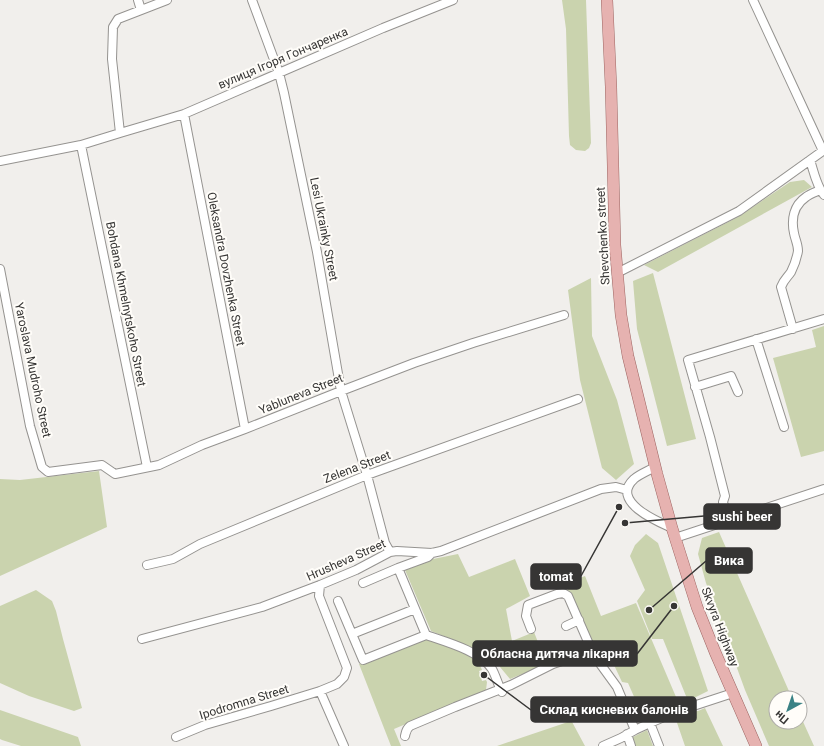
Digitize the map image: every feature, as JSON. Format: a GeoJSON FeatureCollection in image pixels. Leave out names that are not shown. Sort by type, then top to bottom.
{"type":"FeatureCollection","features":[{"type":"Feature","properties":{"kind":"main road","name":"Shevchenko street"},"geometry":{"type":"LineString","coordinates":[[607,0],[615,245],[621,315],[628,356],[656,468]]}},
{"type":"Feature","properties":{"kind":"main road","name":"Skvyra Highway"},"geometry":{"type":"LineString","coordinates":[[656,468],[697,607],[714,652],[756,746]]}},
{"type":"Feature","properties":{"kind":"street"},"geometry":{"type":"LineString","coordinates":[[138,0],[142,10]]}},
{"type":"Feature","properties":{"kind":"street"},"geometry":{"type":"LineString","coordinates":[[120,133],[112,59],[112,27],[118,19],[167,0]]}},
{"type":"Feature","properties":{"kind":"street","name":"Lesi Ukrainky Street"},"geometry":{"type":"LineString","coordinates":[[252,0],[279,73],[317,252],[341,391],[367,475],[385,543],[390,552]]}},
{"type":"Feature","properties":{"kind":"street","name":"вулиця Ігоря Гончаренка"},"geometry":{"type":"LineString","coordinates":[[0,161],[81,145],[184,114],[383,28],[453,0]]}},
{"type":"Feature","properties":{"kind":"street"},"geometry":{"type":"LineString","coordinates":[[617,273],[739,211],[823,150],[753,0]]}},
{"type":"Feature","properties":{"kind":"street","name":"Oleksandra Dovzhenka Street"},"geometry":{"type":"LineString","coordinates":[[184,114],[245,429]]}},
{"type":"Feature","properties":{"kind":"street","name":"Bohdana Khmelnytskoho Street"},"geometry":{"type":"LineString","coordinates":[[81,145],[147,467]]}},
{"type":"Feature","properties":{"kind":"street"},"geometry":{"type":"LineString","coordinates":[[793,329],[781,288],[783,281],[791,271],[798,252],[794,234],[794,213],[806,196],[822,192],[810,160]]}},
{"type":"Feature","properties":{"kind":"street","name":"Yaroslava Mudroho Street"},"geometry":{"type":"LineString","coordinates":[[0,269],[30,426],[42,467],[48,472]]}},
{"type":"Feature","properties":{"kind":"street","name":"Yabluneva Street"},"geometry":{"type":"LineString","coordinates":[[48,472],[102,465],[115,474],[159,465],[202,445],[341,391],[466,346],[564,315]]}},
{"type":"Feature","properties":{"kind":"street"},"geometry":{"type":"LineString","coordinates":[[728,520],[723,502],[725,496],[688,360],[824,319]]}},
{"type":"Feature","properties":{"kind":"street"},"geometry":{"type":"LineString","coordinates":[[756,339],[784,427]]}},
{"type":"Feature","properties":{"kind":"street"},"geometry":{"type":"LineString","coordinates":[[695,387],[731,376],[738,392]]}},
{"type":"Feature","properties":{"kind":"street","name":"Zelena Street"},"geometry":{"type":"LineString","coordinates":[[147,565],[172,559],[200,544],[367,475],[578,399]]}},
{"type":"Feature","properties":{"kind":"street"},"geometry":{"type":"LineString","coordinates":[[656,468],[641,474],[629,484],[627,490],[628,499],[635,507],[674,533],[728,520],[824,489]]}},
{"type":"Feature","properties":{"kind":"street","name":"Hrusheva Street"},"geometry":{"type":"LineString","coordinates":[[142,639],[262,607],[356,570],[390,552],[432,553],[441,551],[601,489],[616,488],[627,490]]}},
{"type":"Feature","properties":{"kind":"street"},"geometry":{"type":"LineString","coordinates":[[363,583],[428,557],[432,553]]}},
{"type":"Feature","properties":{"kind":"street"},"geometry":{"type":"LineString","coordinates":[[398,568],[426,635]]}},
{"type":"Feature","properties":{"kind":"street","name":"Ipodromna Street"},"geometry":{"type":"LineString","coordinates":[[176,737],[205,725],[320,691],[337,684],[344,677],[347,668],[319,596],[320,585]]}},
{"type":"Feature","properties":{"kind":"street"},"geometry":{"type":"LineString","coordinates":[[531,629],[526,616],[528,605],[557,594],[563,593],[568,596],[592,650],[617,687],[635,730]]}},
{"type":"Feature","properties":{"kind":"street"},"geometry":{"type":"LineString","coordinates":[[338,601],[363,660],[426,635],[473,653],[492,669],[501,691]]}},
{"type":"Feature","properties":{"kind":"street"},"geometry":{"type":"LineString","coordinates":[[352,634],[415,608]]}},
{"type":"Feature","properties":{"kind":"street"},"geometry":{"type":"LineString","coordinates":[[566,626],[579,620]]}},
{"type":"Feature","properties":{"kind":"street"},"geometry":{"type":"LineString","coordinates":[[405,736],[406,731],[410,726],[455,707],[501,691],[553,664],[592,650]]}},
{"type":"Feature","properties":{"kind":"street"},"geometry":{"type":"LineString","coordinates":[[320,691],[344,746]]}},
{"type":"Feature","properties":{"kind":"street"},"geometry":{"type":"LineString","coordinates":[[603,746],[650,723],[733,693]]}},
{"type":"Feature","properties":{"kind":"street"},"geometry":{"type":"LineString","coordinates":[[650,723],[659,746]]}},
{"type":"Feature","properties":{"kind":"street"},"geometry":{"type":"LineString","coordinates":[[627,734],[631,746]]}},
{"type":"Feature","properties":{"kind":"green space"},"geometry":{"type":"Polygon","coordinates":[[[562,0],[586,0],[591,143],[589,148],[585,151],[576,150],[570,145],[566,29],[562,0]]]}},
{"type":"Feature","properties":{"kind":"green space"},"geometry":{"type":"Polygon","coordinates":[[[804,180],[812,187],[658,272],[644,265],[738,217],[790,182],[804,180]]]}},
{"type":"Feature","properties":{"kind":"green space"},"geometry":{"type":"Polygon","coordinates":[[[653,273],[696,439],[667,446],[637,329],[633,281],[653,273]]]}},
{"type":"Feature","properties":{"kind":"green space"},"geometry":{"type":"Polygon","coordinates":[[[591,278],[592,336],[617,400],[634,464],[616,480],[602,468],[580,380],[568,290],[591,278]]]}},
{"type":"Feature","properties":{"kind":"green space"},"geometry":{"type":"Polygon","coordinates":[[[824,326],[824,451],[801,457],[773,358],[816,347],[812,330],[824,326]]]}},
{"type":"Feature","properties":{"kind":"green space"},"geometry":{"type":"Polygon","coordinates":[[[99,471],[107,527],[0,576],[0,479],[20,480],[99,471]]]}},
{"type":"Feature","properties":{"kind":"green space"},"geometry":{"type":"Polygon","coordinates":[[[719,532],[788,690],[768,690],[768,730],[807,730],[814,746],[769,746],[745,690],[706,583],[698,554],[702,538],[719,532]]]}},
{"type":"Feature","properties":{"kind":"green space"},"geometry":{"type":"Polygon","coordinates":[[[646,534],[658,543],[708,691],[688,701],[663,639],[652,639],[637,601],[645,590],[630,556],[635,545],[646,534]]]}},
{"type":"Feature","properties":{"kind":"green space"},"geometry":{"type":"Polygon","coordinates":[[[458,554],[469,577],[515,559],[530,596],[506,609],[512,641],[534,632],[543,655],[544,665],[510,679],[495,661],[461,643],[431,631],[405,570],[428,560],[458,554]]]}},
{"type":"Feature","properties":{"kind":"green space"},"geometry":{"type":"Polygon","coordinates":[[[585,576],[601,616],[636,603],[679,707],[647,718],[643,717],[628,683],[622,682],[614,665],[612,655],[601,659],[565,584],[585,576]]]}},
{"type":"Feature","properties":{"kind":"green space"},"geometry":{"type":"Polygon","coordinates":[[[36,590],[52,601],[56,611],[82,708],[74,711],[29,696],[0,683],[0,606],[36,590]]]}},
{"type":"Feature","properties":{"kind":"green space"},"geometry":{"type":"Polygon","coordinates":[[[424,638],[466,654],[479,663],[482,670],[479,671],[482,681],[486,680],[487,682],[486,690],[394,729],[401,746],[391,746],[359,664],[424,638]]]}},
{"type":"Feature","properties":{"kind":"green space"},"geometry":{"type":"Polygon","coordinates":[[[705,708],[723,746],[685,746],[675,717],[684,714],[686,718],[690,716],[688,712],[698,711],[705,708]]]}},
{"type":"Feature","properties":{"kind":"green space"},"geometry":{"type":"Polygon","coordinates":[[[0,710],[78,737],[81,746],[21,746],[2,740],[0,739],[0,710]]]}},
{"type":"Feature","properties":{"kind":"green space"},"geometry":{"type":"Polygon","coordinates":[[[571,720],[585,746],[497,746],[565,723],[571,720]]]}},
{"type":"Feature","properties":{"kind":"green space"},"geometry":{"type":"Polygon","coordinates":[[[647,730],[653,746],[633,746],[631,738],[647,730]]]}},
{"type":"Feature","properties":{"kind":"place","name":"tomat"},"geometry":{"type":"Point","coordinates":[619,507]}},
{"type":"Feature","properties":{"kind":"place","name":"sushi beer"},"geometry":{"type":"Point","coordinates":[625,523]}},
{"type":"Feature","properties":{"kind":"place","name":"Обласна дитяча лікарня"},"geometry":{"type":"Point","coordinates":[674,606]}},
{"type":"Feature","properties":{"kind":"place","name":"Вика"},"geometry":{"type":"Point","coordinates":[649,610]}},
{"type":"Feature","properties":{"kind":"place","name":"Склад кисневих балонів"},"geometry":{"type":"Point","coordinates":[484,675]}}]}
